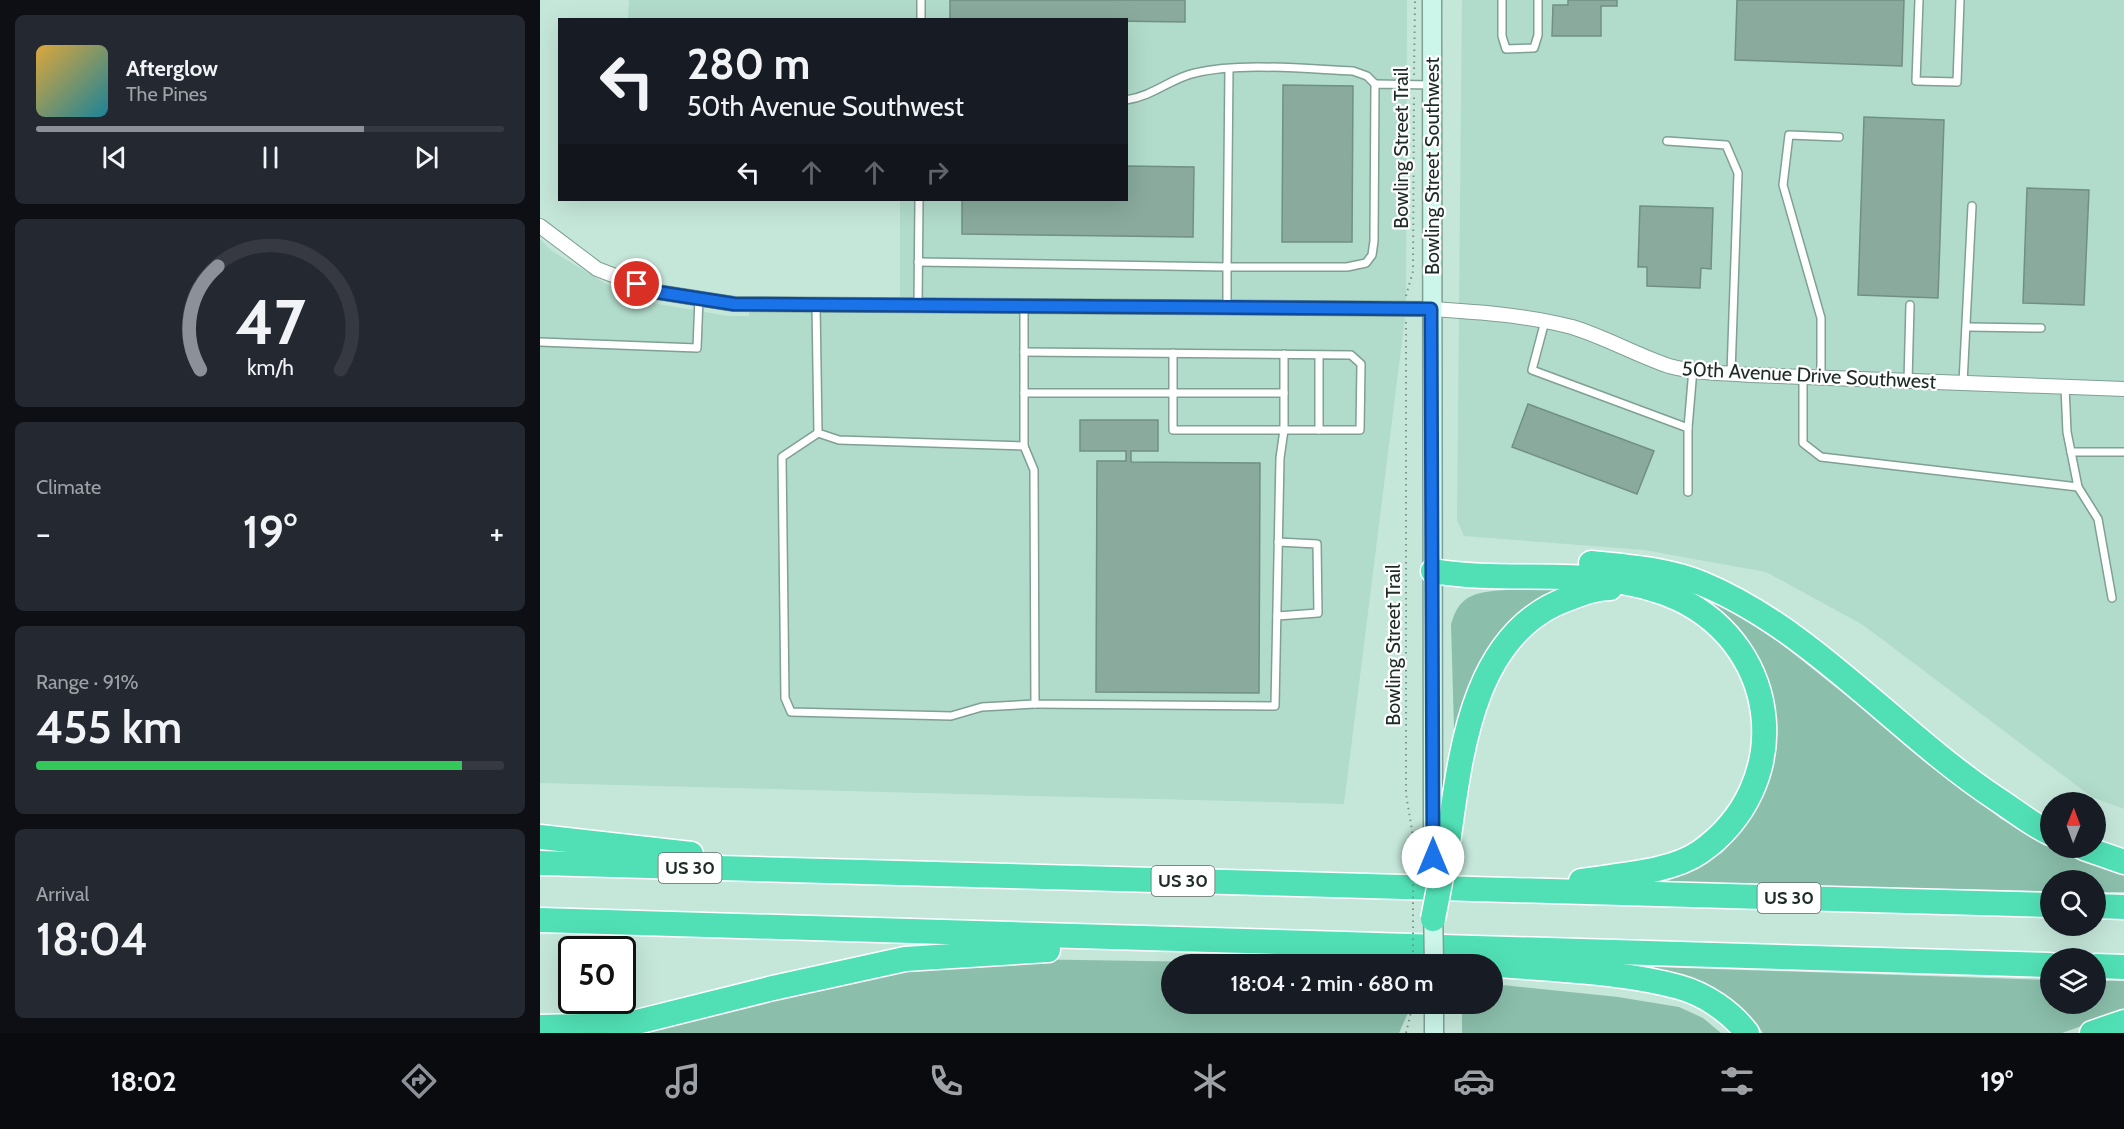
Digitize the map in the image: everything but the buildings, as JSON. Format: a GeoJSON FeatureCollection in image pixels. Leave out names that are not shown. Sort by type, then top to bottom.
{"type":"FeatureCollection","features":[{"type":"Feature","properties":{"kind":"highway"},"geometry":{"type":"LineString","coordinates":[[1432,571],[1467,567],[1588,563],[1659,570],[1701,583],[1738,600],[1794,638],[1955,771],[2040,826]]}},
{"type":"Feature","properties":{"kind":"highway"},"geometry":{"type":"LineString","coordinates":[[1432,571],[1466,577],[1553,577],[1614,581],[1678,598],[1721,627],[1737,645],[1750,666],[1763,706],[1764,739],[1759,771],[1750,794],[1728,828],[1698,853],[1662,867],[1527,890]]}},
{"type":"Feature","properties":{"kind":"highway"},"geometry":{"type":"LineString","coordinates":[[1433,919],[1441,836],[1479,693],[1506,643],[1523,624],[1560,601],[1600,588],[1654,591]]}},
{"type":"Feature","properties":{"kind":"highway"},"geometry":{"type":"LineString","coordinates":[[540,837],[839,872]]}},
{"type":"Feature","properties":{"kind":"highway"},"geometry":{"type":"LineString","coordinates":[[2106,856],[2124,862]]}},
{"type":"Feature","properties":{"kind":"highway","name":"US 30"},"geometry":{"type":"LineString","coordinates":[[540,863],[2040,905]]}},
{"type":"Feature","properties":{"kind":"highway"},"geometry":{"type":"LineString","coordinates":[[2106,906],[2124,907]]}},
{"type":"Feature","properties":{"kind":"highway"},"geometry":{"type":"LineString","coordinates":[[540,920],[2040,964]]}},
{"type":"Feature","properties":{"kind":"highway"},"geometry":{"type":"LineString","coordinates":[[540,1026],[626,1025],[773,988],[905,959],[1201,941]]}},
{"type":"Feature","properties":{"kind":"highway"},"geometry":{"type":"LineString","coordinates":[[1294,943],[1635,979],[1680,987],[1716,1004],[1747,1033]]}},
{"type":"Feature","properties":{"kind":"highway"},"geometry":{"type":"LineString","coordinates":[[2106,966],[2124,967]]}},
{"type":"Feature","properties":{"kind":"highway"},"geometry":{"type":"LineString","coordinates":[[2092,1033],[2124,1022]]}},
{"type":"Feature","properties":{"kind":"main road","name":"Bowling Street Southwest"},"geometry":{"type":"LineString","coordinates":[[1432,0],[1423,85],[1431,309],[1432,571],[1441,836]]}},
{"type":"Feature","properties":{"kind":"main road"},"geometry":{"type":"LineString","coordinates":[[1433,919],[1434,954]]}},
{"type":"Feature","properties":{"kind":"main road"},"geometry":{"type":"LineString","coordinates":[[1434,1014],[1434,1033]]}},
{"type":"Feature","properties":{"kind":"street","name":"50th Avenue Drive Southwest"},"geometry":{"type":"LineString","coordinates":[[540,226],[597,268],[657,292],[734,304],[1431,309],[1517,315],[1545,321],[1573,328],[1671,366],[1731,374],[2124,389]]}},
{"type":"Feature","properties":{"kind":"lane"},"geometry":{"type":"LineString","coordinates":[[921,0],[921,18]]}},
{"type":"Feature","properties":{"kind":"lane"},"geometry":{"type":"LineString","coordinates":[[1502,0],[1502,36],[1506,49],[1534,48],[1538,35],[1538,0]]}},
{"type":"Feature","properties":{"kind":"lane"},"geometry":{"type":"LineString","coordinates":[[1919,0],[1916,81],[1957,82],[1960,0]]}},
{"type":"Feature","properties":{"kind":"lane"},"geometry":{"type":"LineString","coordinates":[[1128,100],[1142,98],[1193,73],[1229,69],[1353,71],[1366,76],[1375,84],[1423,85]]}},
{"type":"Feature","properties":{"kind":"lane"},"geometry":{"type":"LineString","coordinates":[[1227,307],[1229,69]]}},
{"type":"Feature","properties":{"kind":"lane"},"geometry":{"type":"LineString","coordinates":[[918,262],[1227,267],[1347,267],[1366,264],[1372,255],[1374,241],[1375,84]]}},
{"type":"Feature","properties":{"kind":"lane"},"geometry":{"type":"LineString","coordinates":[[1821,378],[1821,318],[1783,185],[1789,135],[1839,137]]}},
{"type":"Feature","properties":{"kind":"lane"},"geometry":{"type":"LineString","coordinates":[[1667,141],[1726,145],[1738,173],[1731,374]]}},
{"type":"Feature","properties":{"kind":"lane"},"geometry":{"type":"LineString","coordinates":[[918,305],[919,201]]}},
{"type":"Feature","properties":{"kind":"lane"},"geometry":{"type":"LineString","coordinates":[[1963,383],[1968,327],[1972,206]]}},
{"type":"Feature","properties":{"kind":"lane"},"geometry":{"type":"LineString","coordinates":[[540,342],[697,348],[699,298]]}},
{"type":"Feature","properties":{"kind":"lane"},"geometry":{"type":"LineString","coordinates":[[816,304],[818,433]]}},
{"type":"Feature","properties":{"kind":"lane"},"geometry":{"type":"LineString","coordinates":[[1908,381],[1910,305]]}},
{"type":"Feature","properties":{"kind":"lane"},"geometry":{"type":"LineString","coordinates":[[1024,306],[1024,446],[1034,470],[1035,704]]}},
{"type":"Feature","properties":{"kind":"lane"},"geometry":{"type":"LineString","coordinates":[[1545,321],[1532,370],[1688,428]]}},
{"type":"Feature","properties":{"kind":"lane"},"geometry":{"type":"LineString","coordinates":[[1968,327],[2041,328]]}},
{"type":"Feature","properties":{"kind":"lane"},"geometry":{"type":"LineString","coordinates":[[1024,352],[1173,353],[1284,354],[1351,355],[1361,364],[1360,430],[1173,430],[1173,353]]}},
{"type":"Feature","properties":{"kind":"lane"},"geometry":{"type":"LineString","coordinates":[[818,433],[782,457],[785,698],[791,712],[951,716],[982,707],[1035,704],[1275,706],[1280,458],[1284,430],[1284,354]]}},
{"type":"Feature","properties":{"kind":"lane"},"geometry":{"type":"LineString","coordinates":[[1319,355],[1319,430]]}},
{"type":"Feature","properties":{"kind":"lane"},"geometry":{"type":"LineString","coordinates":[[1688,492],[1688,428],[1693,369]]}},
{"type":"Feature","properties":{"kind":"lane"},"geometry":{"type":"LineString","coordinates":[[1803,377],[1803,443],[1821,457],[2078,487]]}},
{"type":"Feature","properties":{"kind":"lane"},"geometry":{"type":"LineString","coordinates":[[2065,387],[2065,419],[2078,487],[2098,519],[2106,547],[2112,597]]}},
{"type":"Feature","properties":{"kind":"lane"},"geometry":{"type":"LineString","coordinates":[[1024,393],[1284,393]]}},
{"type":"Feature","properties":{"kind":"lane"},"geometry":{"type":"LineString","coordinates":[[818,433],[839,440],[1024,446]]}},
{"type":"Feature","properties":{"kind":"lane"},"geometry":{"type":"LineString","coordinates":[[2071,452],[2124,452]]}},
{"type":"Feature","properties":{"kind":"lane"},"geometry":{"type":"LineString","coordinates":[[1277,616],[1318,613],[1317,544],[1278,542]]}},
{"type":"Feature","properties":{"kind":"path","name":"Bowling Street Trail"},"geometry":{"type":"LineString","coordinates":[[1406,295],[1413,271],[1423,85],[1415,0]]}},
{"type":"Feature","properties":{"kind":"path","name":"Bowling Street Trail"},"geometry":{"type":"LineString","coordinates":[[1406,325],[1406,794],[1413,836],[1413,954]]}},
{"type":"Feature","properties":{"kind":"path"},"geometry":{"type":"LineString","coordinates":[[1406,1033],[1411,1014]]}},
{"type":"Feature","properties":{"kind":"shaded area"},"geometry":{"type":"Polygon","coordinates":[[[629,0],[1407,0],[1406,309],[1344,804],[540,783],[540,239],[552,251],[606,284],[658,304],[728,316],[749,316],[750,304],[900,305],[900,201],[1128,201],[1128,18],[628,18],[629,0]]]}},
{"type":"Feature","properties":{"kind":"shaded area"},"geometry":{"type":"Polygon","coordinates":[[[1462,0],[2124,0],[2124,809],[2106,802],[2106,792],[2085,792],[1863,625],[1766,572],[1644,550],[1464,536],[1457,520],[1462,0]]]}},
{"type":"Feature","properties":{"kind":"shaded area"},"geometry":{"type":"Polygon","coordinates":[[[1558,590],[1517,616],[1490,646],[1472,682],[1459,729],[1454,729],[1451,624],[1460,605],[1473,595],[1483,592],[1558,590]]]}},
{"type":"Feature","properties":{"kind":"shaded area"},"geometry":{"type":"Polygon","coordinates":[[[1685,591],[1725,607],[1779,642],[2001,819],[2040,840],[2040,858],[2073,858],[2124,873],[2124,892],[2106,892],[2106,870],[2040,870],[2040,891],[1664,883],[1722,853],[1745,826],[1761,798],[1772,765],[1776,729],[1765,676],[1685,591]]]}},
{"type":"Feature","properties":{"kind":"shaded area"},"geometry":{"type":"Polygon","coordinates":[[[1016,959],[1161,961],[1161,1014],[1408,1014],[1399,1033],[620,1033],[874,974],[1016,959]]]}},
{"type":"Feature","properties":{"kind":"shaded area"},"geometry":{"type":"Polygon","coordinates":[[[1654,967],[2040,980],[2040,1014],[2106,1014],[2106,981],[2124,981],[2124,1011],[2062,1033],[1763,1033],[1740,1007],[1716,990],[1687,979],[1654,971],[1654,967]]]}},
{"type":"Feature","properties":{"kind":"shaded area"},"geometry":{"type":"Polygon","coordinates":[[[1503,985],[1618,997],[1679,1007],[1703,1018],[1721,1033],[1462,1033],[1462,1014],[1503,1014],[1503,985]]]}},
{"type":"Feature","properties":{"kind":"route"},"geometry":{"type":"LineString","coordinates":[[637,284],[657,292],[734,304],[1431,309],[1433,857]]}}]}
